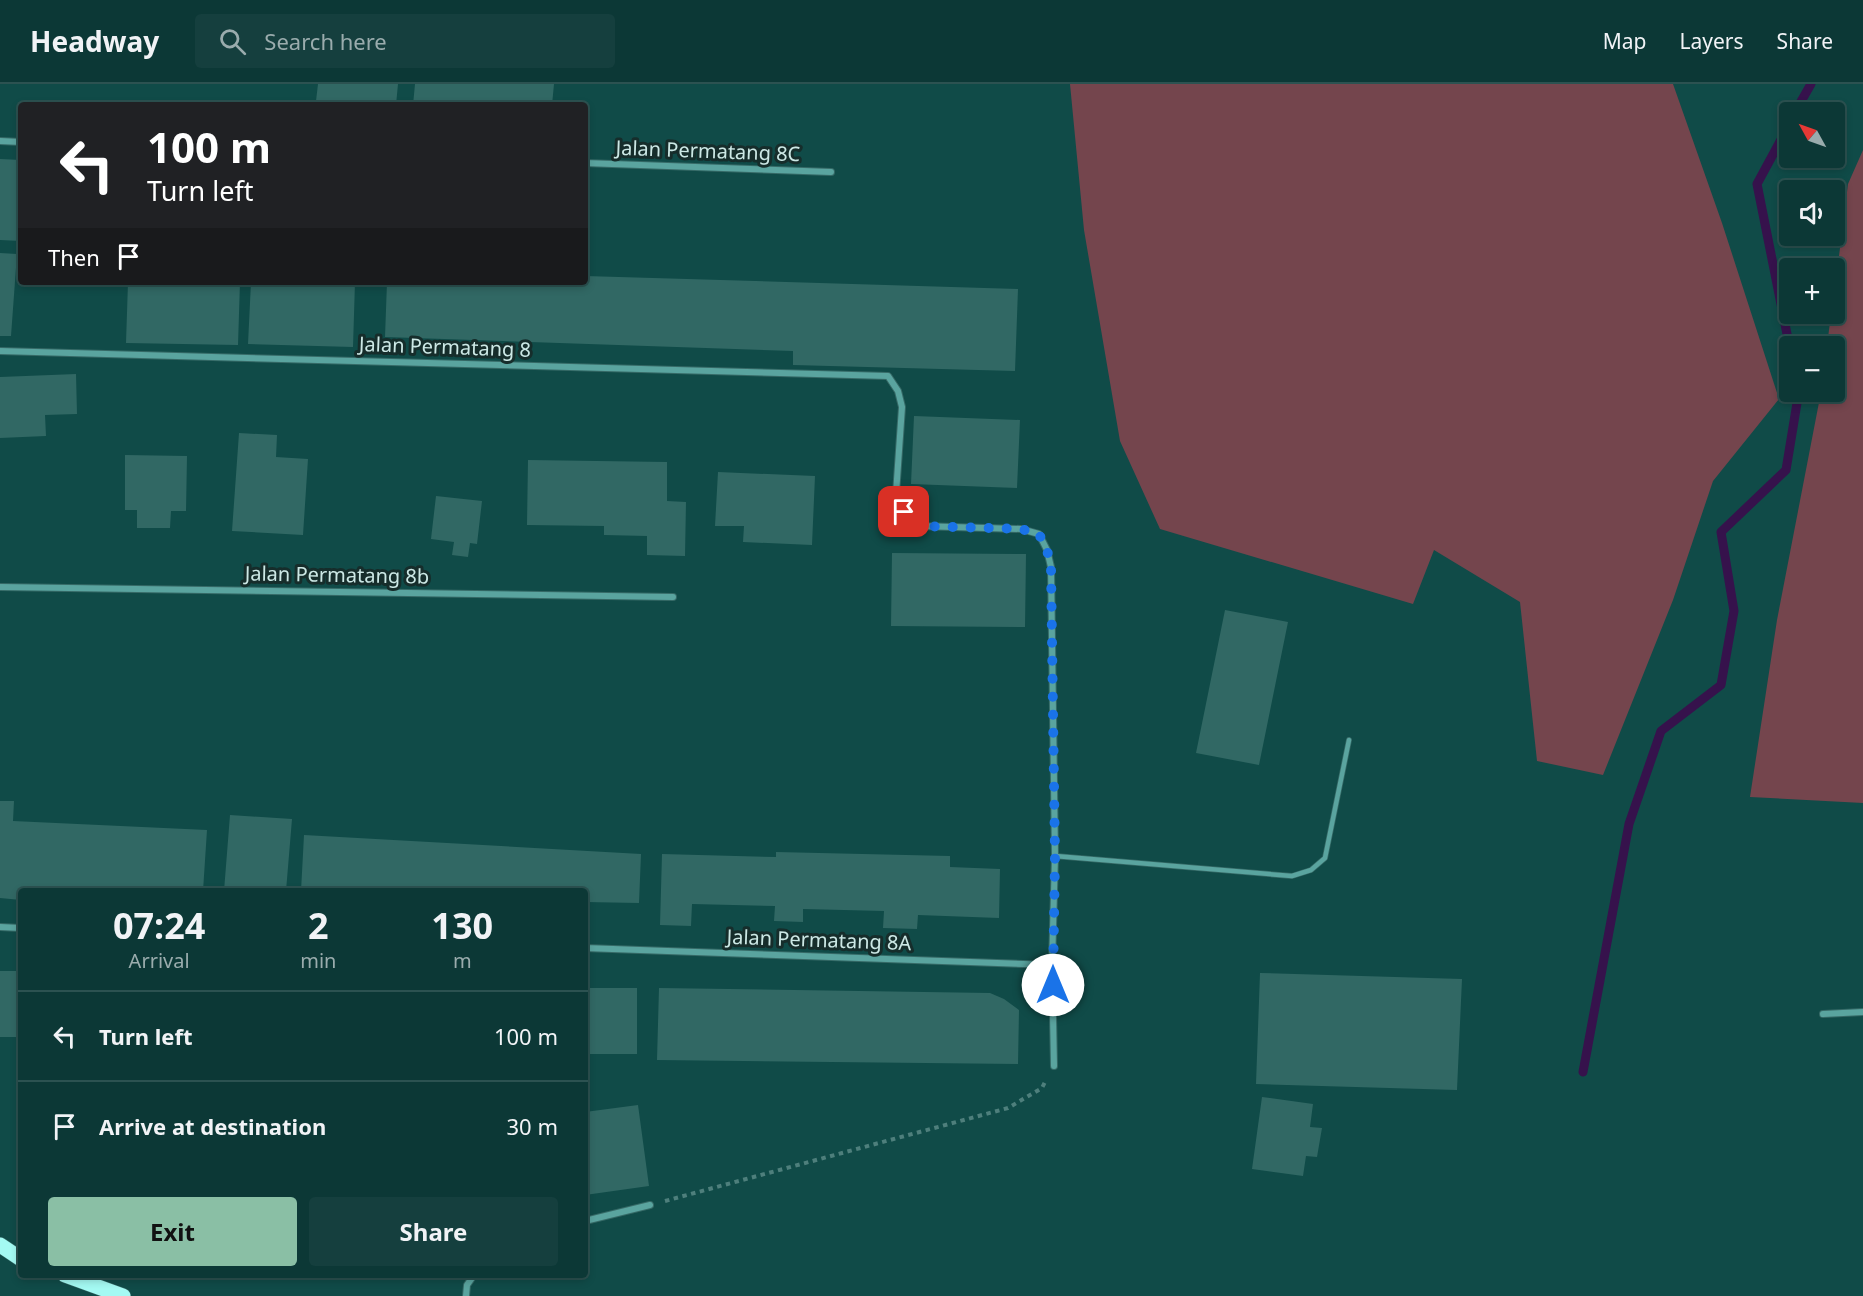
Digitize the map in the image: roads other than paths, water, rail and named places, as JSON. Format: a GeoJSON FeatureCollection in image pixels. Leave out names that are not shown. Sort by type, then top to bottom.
{"type":"FeatureCollection","features":[{"type":"Feature","properties":{"kind":"main road"},"geometry":{"type":"LineString","coordinates":[[0,1245],[18,1257]]}},
{"type":"Feature","properties":{"kind":"main road"},"geometry":{"type":"LineString","coordinates":[[73,1278],[123,1296]]}},
{"type":"Feature","properties":{"kind":"street"},"geometry":{"type":"LineString","coordinates":[[0,141],[18,142]]}},
{"type":"Feature","properties":{"kind":"street","name":"Jalan Permatang 8C"},"geometry":{"type":"LineString","coordinates":[[588,163],[831,172]]}},
{"type":"Feature","properties":{"kind":"street","name":"Jalan Permatang 8"},"geometry":{"type":"LineString","coordinates":[[0,351],[888,376],[897,391],[902,406],[896,494],[904,512],[920,526],[1021,529],[1039,534],[1047,550],[1051,567],[1055,856]]}},
{"type":"Feature","properties":{"kind":"street","name":"Jalan Permatang 8b"},"geometry":{"type":"LineString","coordinates":[[0,587],[673,597]]}},
{"type":"Feature","properties":{"kind":"street"},"geometry":{"type":"LineString","coordinates":[[1054,1066],[1052,964],[1055,856]]}},
{"type":"Feature","properties":{"kind":"street"},"geometry":{"type":"LineString","coordinates":[[0,927],[18,928]]}},
{"type":"Feature","properties":{"kind":"street","name":"Jalan Permatang 8A"},"geometry":{"type":"LineString","coordinates":[[588,948],[1052,964]]}},
{"type":"Feature","properties":{"kind":"street"},"geometry":{"type":"LineString","coordinates":[[1823,1014],[1863,1012]]}},
{"type":"Feature","properties":{"kind":"street"},"geometry":{"type":"LineString","coordinates":[[588,1220],[650,1205]]}},
{"type":"Feature","properties":{"kind":"street"},"geometry":{"type":"LineString","coordinates":[[466,1296],[467,1286],[472,1278]]}},
{"type":"Feature","properties":{"kind":"lane"},"geometry":{"type":"LineString","coordinates":[[1055,856],[1292,876],[1311,870],[1325,858],[1349,740]]}},
{"type":"Feature","properties":{"kind":"waterway"},"geometry":{"type":"LineString","coordinates":[[1801,102],[1811,84]]}},
{"type":"Feature","properties":{"kind":"waterway"},"geometry":{"type":"LineString","coordinates":[[1779,143],[1757,184],[1787,336]]}},
{"type":"Feature","properties":{"kind":"waterway"},"geometry":{"type":"LineString","coordinates":[[1583,1072],[1629,824],[1661,731],[1721,685],[1734,611],[1721,532],[1786,470],[1797,402]]}}]}
